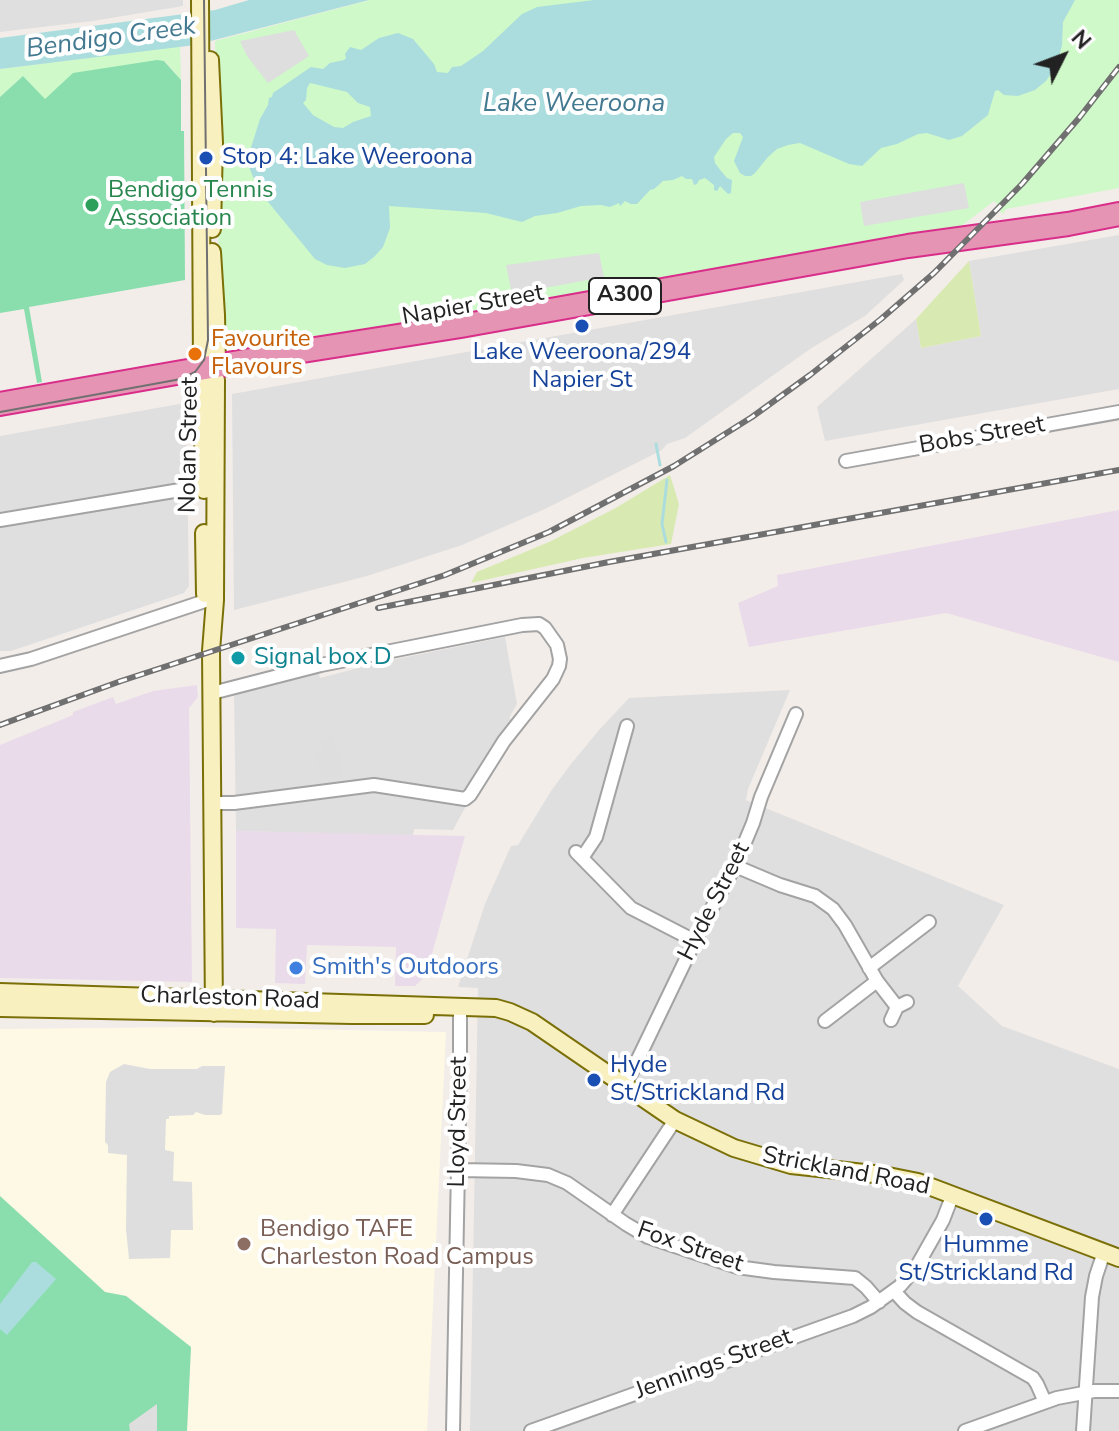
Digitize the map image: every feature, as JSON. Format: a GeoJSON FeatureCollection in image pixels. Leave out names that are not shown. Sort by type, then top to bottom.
{"type":"FeatureCollection","features":[{"type":"Feature","properties":{"kind":"highway","name":"Napier Street"},"geometry":{"type":"LineString","coordinates":[[0,404],[209,374],[987,235],[1068,215],[1110,212]]}},
{"type":"Feature","properties":{"kind":"highway","name":"Napier Street"},"geometry":{"type":"LineString","coordinates":[[0,419],[209,374]]}},
{"type":"Feature","properties":{"kind":"street","name":"Nolan Street"},"geometry":{"type":"LineString","coordinates":[[204,5],[214,1005]]}},
{"type":"Feature","properties":{"kind":"street","name":"Bobs Street"},"geometry":{"type":"LineString","coordinates":[[846,461],[1119,412]]}},
{"type":"Feature","properties":{"kind":"street"},"geometry":{"type":"LineString","coordinates":[[0,520],[210,486]]}},
{"type":"Feature","properties":{"kind":"street"},"geometry":{"type":"LineString","coordinates":[[0,666],[31,659],[210,600]]}},
{"type":"Feature","properties":{"kind":"street"},"geometry":{"type":"LineString","coordinates":[[212,693],[321,665],[530,624],[539,624],[549,633],[557,645],[560,659],[557,672],[504,741],[467,798],[374,785],[234,803],[212,803]]}},
{"type":"Feature","properties":{"kind":"street","name":"Hyde Street"},"geometry":{"type":"LineString","coordinates":[[625,1086],[735,866],[796,714]]}},
{"type":"Feature","properties":{"kind":"street"},"geometry":{"type":"LineString","coordinates":[[627,726],[596,837],[579,855],[631,908],[695,941]]}},
{"type":"Feature","properties":{"kind":"street"},"geometry":{"type":"LineString","coordinates":[[623,742],[638,744]]}},
{"type":"Feature","properties":{"kind":"street"},"geometry":{"type":"LineString","coordinates":[[735,866],[815,896],[828,904],[845,925],[877,981],[902,1004],[891,1020]]}},
{"type":"Feature","properties":{"kind":"street"},"geometry":{"type":"LineString","coordinates":[[869,968],[930,921]]}},
{"type":"Feature","properties":{"kind":"street"},"geometry":{"type":"LineString","coordinates":[[825,1021],[877,981]]}},
{"type":"Feature","properties":{"kind":"street","name":"Charleston Road"},"geometry":{"type":"LineString","coordinates":[[0,992],[126,1004]]}},
{"type":"Feature","properties":{"kind":"street","name":"Charleston Road"},"geometry":{"type":"LineString","coordinates":[[0,1008],[338,1003],[460,1010]]}},
{"type":"Feature","properties":{"kind":"street","name":"Strickland Road"},"geometry":{"type":"LineString","coordinates":[[460,1010],[503,1018],[547,1033],[675,1120],[734,1148],[806,1167],[897,1177],[953,1194],[1111,1255]]}},
{"type":"Feature","properties":{"kind":"street","name":"Lloyd Street"},"geometry":{"type":"LineString","coordinates":[[453,1431],[460,1010]]}},
{"type":"Feature","properties":{"kind":"street"},"geometry":{"type":"LineString","coordinates":[[612,1215],[675,1120]]}},
{"type":"Feature","properties":{"kind":"street","name":"Fox Street"},"geometry":{"type":"LineString","coordinates":[[459,1170],[548,1175],[567,1183],[648,1237],[724,1264],[761,1271],[855,1278],[879,1302]]}},
{"type":"Feature","properties":{"kind":"street","name":"Jennings Street"},"geometry":{"type":"LineString","coordinates":[[531,1431],[853,1316],[879,1302],[910,1275],[943,1220],[953,1194]]}},
{"type":"Feature","properties":{"kind":"street"},"geometry":{"type":"LineString","coordinates":[[1083,1431],[1092,1297],[1096,1276],[1111,1255]]}},
{"type":"Feature","properties":{"kind":"street"},"geometry":{"type":"LineString","coordinates":[[894,1291],[917,1312],[1033,1378],[1045,1402]]}},
{"type":"Feature","properties":{"kind":"street"},"geometry":{"type":"LineString","coordinates":[[965,1431],[1045,1402],[1085,1392],[1119,1391]]}},
{"type":"Feature","properties":{"kind":"shaded area"},"geometry":{"type":"Polygon","coordinates":[[[0,0],[183,0],[183,6],[0,32],[0,0]]]}},
{"type":"Feature","properties":{"kind":"shaded area"},"geometry":{"type":"Polygon","coordinates":[[[294,30],[309,56],[268,83],[247,56],[240,41],[294,30]]]}},
{"type":"Feature","properties":{"kind":"shaded area"},"geometry":{"type":"Polygon","coordinates":[[[964,183],[969,208],[864,226],[860,202],[964,183]]]}},
{"type":"Feature","properties":{"kind":"shaded area"},"geometry":{"type":"Polygon","coordinates":[[[1119,235],[1119,389],[825,441],[817,407],[916,319],[921,348],[981,336],[969,261],[1119,235]]]}},
{"type":"Feature","properties":{"kind":"shaded area"},"geometry":{"type":"Polygon","coordinates":[[[599,253],[604,277],[512,294],[506,265],[599,253]]]}},
{"type":"Feature","properties":{"kind":"shaded area"},"geometry":{"type":"Polygon","coordinates":[[[902,274],[904,280],[865,316],[810,349],[685,438],[667,444],[662,450],[545,509],[462,545],[367,576],[234,610],[232,394],[902,274]]]}},
{"type":"Feature","properties":{"kind":"shaded area"},"geometry":{"type":"Polygon","coordinates":[[[185,403],[189,586],[184,593],[11,651],[0,651],[0,436],[185,403]]]}},
{"type":"Feature","properties":{"kind":"shaded area"},"geometry":{"type":"Polygon","coordinates":[[[1119,510],[1119,662],[946,613],[749,647],[738,603],[778,586],[777,575],[1119,510]]]}},
{"type":"Feature","properties":{"kind":"shaded area"},"geometry":{"type":"Polygon","coordinates":[[[505,637],[517,704],[509,718],[512,719],[463,792],[467,804],[453,830],[414,829],[413,836],[236,831],[234,691],[318,670],[320,678],[505,637]]]}},
{"type":"Feature","properties":{"kind":"shaded area"},"geometry":{"type":"Polygon","coordinates":[[[197,685],[198,697],[189,708],[192,982],[0,978],[0,745],[113,697],[116,704],[153,691],[197,685]]]}},
{"type":"Feature","properties":{"kind":"shaded area"},"geometry":{"type":"Polygon","coordinates":[[[790,690],[746,800],[1004,905],[958,986],[1002,1026],[1119,1069],[1119,1431],[470,1431],[478,988],[458,987],[485,904],[511,846],[518,845],[571,764],[629,698],[790,690]]]}},
{"type":"Feature","properties":{"kind":"shaded area"},"geometry":{"type":"Polygon","coordinates":[[[333,736],[343,775],[322,779],[316,754],[323,752],[320,739],[333,736]]]}},
{"type":"Feature","properties":{"kind":"shaded area"},"geometry":{"type":"Polygon","coordinates":[[[236,831],[465,836],[426,975],[415,986],[395,986],[396,947],[307,945],[305,984],[275,983],[276,929],[236,928],[236,831]]]}},
{"type":"Feature","properties":{"kind":"shaded area","name":"Bendigo TAFE Charleston Road Campus"},"geometry":{"type":"Polygon","coordinates":[[[195,1027],[446,1032],[427,1431],[187,1431],[191,1347],[127,1296],[105,1292],[0,1196],[0,1029],[195,1027]]]}},
{"type":"Feature","properties":{"kind":"shaded area"},"geometry":{"type":"Polygon","coordinates":[[[124,1064],[150,1069],[225,1066],[222,1114],[196,1112],[166,1119],[165,1150],[174,1152],[173,1181],[192,1182],[193,1230],[171,1230],[170,1258],[129,1259],[126,1229],[127,1155],[108,1153],[105,1142],[106,1082],[110,1072],[124,1064]]]}},
{"type":"Feature","properties":{"kind":"shaded area"},"geometry":{"type":"Polygon","coordinates":[[[157,1404],[157,1431],[130,1431],[129,1424],[157,1404]]]}},
{"type":"Feature","properties":{"kind":"green space"},"geometry":{"type":"Polygon","coordinates":[[[370,0],[1119,0],[1119,188],[1006,209],[1003,214],[994,201],[960,227],[466,317],[245,350],[222,348],[215,41],[370,0]]]}},
{"type":"Feature","properties":{"kind":"green space"},"geometry":{"type":"Polygon","coordinates":[[[180,46],[181,80],[165,61],[44,100],[23,76],[0,97],[0,69],[180,46]]]}},
{"type":"Feature","properties":{"kind":"green space","name":"Bendigo Tennis Association"},"geometry":{"type":"Polygon","coordinates":[[[164,61],[181,80],[185,280],[29,307],[42,382],[37,383],[24,309],[0,313],[0,97],[23,76],[45,99],[73,73],[164,61]]]}},
{"type":"Feature","properties":{"kind":"green space"},"geometry":{"type":"Polygon","coordinates":[[[969,261],[981,336],[921,348],[916,319],[969,261]]]}},
{"type":"Feature","properties":{"kind":"green space"},"geometry":{"type":"Polygon","coordinates":[[[670,475],[679,504],[671,544],[583,558],[471,583],[477,572],[549,542],[614,509],[670,475]]]}},
{"type":"Feature","properties":{"kind":"green space"},"geometry":{"type":"Polygon","coordinates":[[[0,1196],[105,1292],[126,1296],[191,1347],[187,1431],[0,1431],[0,1196]]]}},
{"type":"Feature","properties":{"kind":"water","name":"Bendigo Creek"},"geometry":{"type":"Polygon","coordinates":[[[249,0],[369,0],[195,45],[0,69],[0,38],[215,10],[249,0]]]}},
{"type":"Feature","properties":{"kind":"water","name":"Lake Weeroona"},"geometry":{"type":"Polygon","coordinates":[[[594,0],[1075,0],[1063,22],[1057,65],[1046,81],[1035,90],[1018,96],[995,91],[988,115],[962,136],[949,140],[927,133],[918,134],[881,148],[862,166],[849,164],[800,143],[788,145],[777,149],[751,176],[745,176],[734,161],[743,137],[740,133],[733,133],[714,157],[721,171],[732,180],[731,193],[728,194],[720,186],[717,191],[714,190],[714,185],[705,178],[694,185],[692,179],[682,176],[663,181],[637,204],[625,201],[620,206],[619,203],[610,207],[581,206],[522,222],[486,213],[389,206],[390,228],[383,247],[365,264],[345,268],[315,259],[264,197],[265,191],[253,177],[248,164],[260,119],[273,93],[311,67],[323,69],[330,63],[344,60],[350,47],[361,50],[379,38],[398,33],[413,39],[437,72],[448,73],[452,67],[461,66],[483,51],[522,14],[537,7],[594,0]],[[310,83],[303,103],[313,115],[334,127],[343,128],[371,116],[370,107],[358,103],[347,92],[310,83]]]}},
{"type":"Feature","properties":{"kind":"water"},"geometry":{"type":"Polygon","coordinates":[[[32,1262],[56,1279],[7,1335],[0,1329],[0,1304],[32,1262]]]}},
{"type":"Feature","properties":{"kind":"waterway"},"geometry":{"type":"LineString","coordinates":[[656,444],[660,465]]}},
{"type":"Feature","properties":{"kind":"waterway"},"geometry":{"type":"LineString","coordinates":[[666,542],[662,524],[667,480]]}},
{"type":"Feature","properties":{"kind":"tram line"},"geometry":{"type":"LineString","coordinates":[[0,412],[181,379],[195,372],[204,360],[208,340],[204,0]]}},
{"type":"Feature","properties":{"kind":"railway"},"geometry":{"type":"LineString","coordinates":[[0,725],[121,681],[445,575],[549,532],[674,466],[752,417],[810,375],[934,273],[1022,184],[1119,67]]}},
{"type":"Feature","properties":{"kind":"railway"},"geometry":{"type":"LineString","coordinates":[[378,608],[609,562],[1119,470]]}},
{"type":"Feature","properties":{"kind":"place","name":"Stop 4: Lake Weeroona"},"geometry":{"type":"Point","coordinates":[206,158]}},
{"type":"Feature","properties":{"kind":"place","name":"Bendigo Tennis Association"},"geometry":{"type":"Point","coordinates":[92,205]}},
{"type":"Feature","properties":{"kind":"place","name":"Lake Weeroona/294 Napier St"},"geometry":{"type":"Point","coordinates":[582,326]}},
{"type":"Feature","properties":{"kind":"place","name":"Favourite Flavours"},"geometry":{"type":"Point","coordinates":[195,354]}},
{"type":"Feature","properties":{"kind":"place","name":"Signal box D"},"geometry":{"type":"Point","coordinates":[238,658]}},
{"type":"Feature","properties":{"kind":"place","name":"Smith's Outdoors"},"geometry":{"type":"Point","coordinates":[296,968]}},
{"type":"Feature","properties":{"kind":"place","name":"Hyde St/Strickland Rd"},"geometry":{"type":"Point","coordinates":[594,1080]}},
{"type":"Feature","properties":{"kind":"place","name":"Humme St/Strickland Rd"},"geometry":{"type":"Point","coordinates":[986,1219]}},
{"type":"Feature","properties":{"kind":"place","name":"Bendigo TAFE Charleston Road Campus"},"geometry":{"type":"Point","coordinates":[244,1244]}}]}
